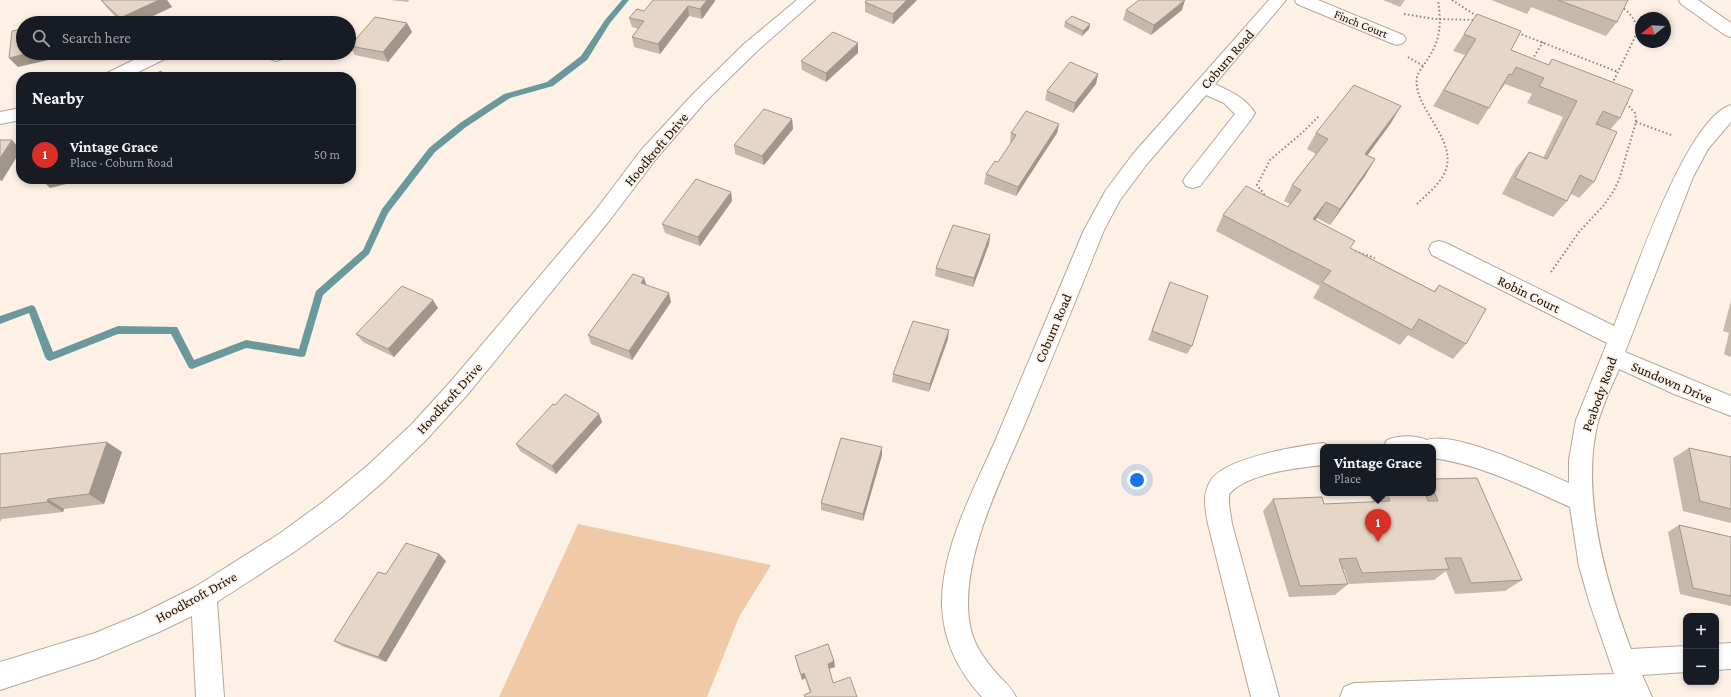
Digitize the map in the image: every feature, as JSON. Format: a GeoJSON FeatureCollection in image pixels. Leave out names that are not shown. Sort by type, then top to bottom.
{"type":"FeatureCollection","features":[{"type":"Feature","properties":{"kind":"street","name":"Hoodkroft Drive"},"geometry":{"type":"LineString","coordinates":[[0,676],[95,646],[150,624],[204,596],[288,542],[332,510],[375,474],[419,432],[460,387],[602,216],[649,154],[699,98],[750,48],[807,0]]}},
{"type":"Feature","properties":{"kind":"street","name":"Coburn Road"},"geometry":{"type":"LineString","coordinates":[[1002,697],[986,684],[970,662],[959,633],[955,604],[957,578],[978,509],[1094,230],[1113,195],[1140,159],[1278,0]]}},
{"type":"Feature","properties":{"kind":"street","name":"Finch Court"},"geometry":{"type":"LineString","coordinates":[[1303,0],[1397,39]]}},
{"type":"Feature","properties":{"kind":"street"},"geometry":{"type":"LineString","coordinates":[[1687,0],[1731,31]]}},
{"type":"Feature","properties":{"kind":"street"},"geometry":{"type":"LineString","coordinates":[[123,72],[148,60]]}},
{"type":"Feature","properties":{"kind":"street"},"geometry":{"type":"LineString","coordinates":[[1193,182],[1246,113],[1230,99],[1203,86]]}},
{"type":"Feature","properties":{"kind":"street","name":"Peabody Road"},"geometry":{"type":"LineString","coordinates":[[1636,692],[1623,663],[1600,600],[1587,541],[1581,500],[1581,463],[1585,428],[1662,230],[1688,169],[1713,128],[1731,111]]}},
{"type":"Feature","properties":{"kind":"street"},"geometry":{"type":"LineString","coordinates":[[0,118],[16,115]]}},
{"type":"Feature","properties":{"kind":"street","name":"Robin Court"},"geometry":{"type":"LineString","coordinates":[[1439,249],[1617,348]]}},
{"type":"Feature","properties":{"kind":"street","name":"Sundown Drive"},"geometry":{"type":"LineString","coordinates":[[1617,348],[1682,387],[1731,406]]}},
{"type":"Feature","properties":{"kind":"street"},"geometry":{"type":"LineString","coordinates":[[1436,449],[1495,463],[1581,500]]}},
{"type":"Feature","properties":{"kind":"street"},"geometry":{"type":"LineString","coordinates":[[1265,697],[1220,524],[1216,502],[1220,486],[1231,477],[1251,469],[1320,454]]}},
{"type":"Feature","properties":{"kind":"street"},"geometry":{"type":"LineString","coordinates":[[204,596],[210,697]]}},
{"type":"Feature","properties":{"kind":"street"},"geometry":{"type":"LineString","coordinates":[[1719,657],[1731,656]]}},
{"type":"Feature","properties":{"kind":"street"},"geometry":{"type":"LineString","coordinates":[[1623,663],[1683,659]]}},
{"type":"Feature","properties":{"kind":"street"},"geometry":{"type":"LineString","coordinates":[[1354,697],[1636,692]]}},
{"type":"Feature","properties":{"kind":"path"},"geometry":{"type":"LineString","coordinates":[[1417,204],[1444,174],[1447,164],[1446,152],[1441,136],[1425,106],[1417,85],[1417,76],[1438,42],[1441,31],[1438,0]]}},
{"type":"Feature","properties":{"kind":"path"},"geometry":{"type":"LineString","coordinates":[[1404,14],[1441,19],[1479,19],[1452,0]]}},
{"type":"Feature","properties":{"kind":"path"},"geometry":{"type":"LineString","coordinates":[[1612,85],[1637,33],[1638,26],[1634,18],[1616,4]]}},
{"type":"Feature","properties":{"kind":"path"},"geometry":{"type":"LineString","coordinates":[[1512,30],[1618,72]]}},
{"type":"Feature","properties":{"kind":"path"},"geometry":{"type":"LineString","coordinates":[[1397,39],[1395,46],[1398,50],[1423,66]]}},
{"type":"Feature","properties":{"kind":"path"},"geometry":{"type":"LineString","coordinates":[[1537,65],[1530,62],[1543,42]]}},
{"type":"Feature","properties":{"kind":"path"},"geometry":{"type":"LineString","coordinates":[[1551,272],[1579,232],[1604,205],[1619,180],[1636,122],[1635,113],[1620,99]]}},
{"type":"Feature","properties":{"kind":"path"},"geometry":{"type":"LineString","coordinates":[[1268,200],[1257,185],[1270,160],[1303,132],[1319,116]]}},
{"type":"Feature","properties":{"kind":"path"},"geometry":{"type":"LineString","coordinates":[[1636,122],[1671,135]]}},
{"type":"Feature","properties":{"kind":"path"},"geometry":{"type":"LineString","coordinates":[[1353,250],[1375,258]]}},
{"type":"Feature","properties":{"kind":"shaded area"},"geometry":{"type":"Polygon","coordinates":[[[578,524],[771,565],[739,617],[707,697],[499,697],[578,524]]]}},
{"type":"Feature","properties":{"kind":"building"},"geometry":{"type":"Polygon","coordinates":[[[101,0],[159,0],[124,16],[118,16],[101,0]]]}},
{"type":"Feature","properties":{"kind":"building"},"geometry":{"type":"Polygon","coordinates":[[[653,0],[707,0],[700,9],[688,6],[658,44],[632,37],[644,21],[629,18],[637,9],[644,11],[653,0]]]}},
{"type":"Feature","properties":{"kind":"building"},"geometry":{"type":"Polygon","coordinates":[[[867,0],[907,0],[893,14],[865,2],[867,0]]]}},
{"type":"Feature","properties":{"kind":"building"},"geometry":{"type":"Polygon","coordinates":[[[1139,0],[1185,0],[1154,25],[1126,10],[1139,0]]]}},
{"type":"Feature","properties":{"kind":"building"},"geometry":{"type":"Polygon","coordinates":[[[1558,0],[1628,0],[1617,22],[1558,0]]]}},
{"type":"Feature","properties":{"kind":"building"},"geometry":{"type":"Polygon","coordinates":[[[1477,14],[1521,31],[1511,50],[1549,65],[1552,59],[1633,90],[1620,118],[1603,111],[1596,124],[1617,132],[1594,182],[1580,175],[1567,201],[1515,178],[1529,152],[1547,159],[1577,101],[1539,86],[1544,78],[1516,67],[1512,75],[1509,74],[1489,108],[1444,90],[1476,39],[1464,34],[1477,14]]]}},
{"type":"Feature","properties":{"kind":"building"},"geometry":{"type":"Polygon","coordinates":[[[1072,16],[1090,24],[1083,31],[1065,22],[1072,16]]]}},
{"type":"Feature","properties":{"kind":"building"},"geometry":{"type":"Polygon","coordinates":[[[375,17],[407,23],[383,52],[356,47],[356,39],[375,17]]]}},
{"type":"Feature","properties":{"kind":"building"},"geometry":{"type":"Polygon","coordinates":[[[16,30],[16,56],[9,58],[12,31],[16,30]]]}},
{"type":"Feature","properties":{"kind":"building"},"geometry":{"type":"Polygon","coordinates":[[[833,32],[858,43],[826,73],[801,61],[833,32]]]}},
{"type":"Feature","properties":{"kind":"building"},"geometry":{"type":"Polygon","coordinates":[[[1070,62],[1098,74],[1075,103],[1047,91],[1070,62]]]}},
{"type":"Feature","properties":{"kind":"building"},"geometry":{"type":"Polygon","coordinates":[[[1354,85],[1401,106],[1365,154],[1375,159],[1340,209],[1326,202],[1313,219],[1355,241],[1350,248],[1435,292],[1439,285],[1486,309],[1466,344],[1419,319],[1412,330],[1322,282],[1331,271],[1223,215],[1246,186],[1288,207],[1301,190],[1292,185],[1328,139],[1316,133],[1354,85]]]}},
{"type":"Feature","properties":{"kind":"building"},"geometry":{"type":"Polygon","coordinates":[[[764,109],[792,119],[762,156],[734,145],[764,109]]]}},
{"type":"Feature","properties":{"kind":"building"},"geometry":{"type":"Polygon","coordinates":[[[1026,111],[1059,124],[1018,187],[986,174],[995,161],[998,162],[1016,135],[1011,133],[1026,111]]]}},
{"type":"Feature","properties":{"kind":"building"},"geometry":{"type":"Polygon","coordinates":[[[0,140],[12,140],[0,158],[0,140]]]}},
{"type":"Feature","properties":{"kind":"building"},"geometry":{"type":"Polygon","coordinates":[[[696,179],[731,192],[698,237],[662,224],[696,179]]]}},
{"type":"Feature","properties":{"kind":"building"},"geometry":{"type":"Polygon","coordinates":[[[953,225],[990,235],[974,278],[936,268],[953,225]]]}},
{"type":"Feature","properties":{"kind":"building"},"geometry":{"type":"Polygon","coordinates":[[[633,274],[644,278],[641,283],[669,293],[629,351],[588,335],[633,274]]]}},
{"type":"Feature","properties":{"kind":"building"},"geometry":{"type":"Polygon","coordinates":[[[1170,282],[1208,296],[1192,346],[1152,331],[1170,282]]]}},
{"type":"Feature","properties":{"kind":"building"},"geometry":{"type":"Polygon","coordinates":[[[402,286],[433,300],[388,349],[356,334],[402,286]]]}},
{"type":"Feature","properties":{"kind":"building"},"geometry":{"type":"Polygon","coordinates":[[[913,321],[949,330],[930,384],[893,374],[913,321]]]}},
{"type":"Feature","properties":{"kind":"building"},"geometry":{"type":"Polygon","coordinates":[[[565,394],[599,414],[552,466],[516,444],[553,404],[555,405],[565,394]]]}},
{"type":"Feature","properties":{"kind":"building"},"geometry":{"type":"Polygon","coordinates":[[[841,438],[882,447],[863,514],[821,503],[841,438]]]}},
{"type":"Feature","properties":{"kind":"building"},"geometry":{"type":"Polygon","coordinates":[[[107,442],[89,494],[48,499],[47,502],[0,508],[0,454],[107,442]]]}},
{"type":"Feature","properties":{"kind":"building"},"geometry":{"type":"Polygon","coordinates":[[[1689,448],[1731,457],[1731,509],[1700,501],[1689,448]]]}},
{"type":"Feature","properties":{"kind":"building"},"geometry":{"type":"Polygon","coordinates":[[[1477,478],[1522,580],[1471,583],[1461,558],[1445,558],[1449,569],[1362,573],[1356,558],[1339,559],[1348,584],[1300,586],[1273,499],[1322,497],[1324,504],[1390,501],[1388,496],[1426,496],[1428,501],[1438,501],[1436,496],[1436,479],[1477,478]]]}},
{"type":"Feature","properties":{"kind":"building"},"geometry":{"type":"Polygon","coordinates":[[[1679,525],[1731,537],[1731,596],[1693,588],[1679,525]]]}},
{"type":"Feature","properties":{"kind":"building"},"geometry":{"type":"Polygon","coordinates":[[[406,543],[439,554],[378,657],[334,641],[378,572],[386,574],[406,543]]]}},
{"type":"Feature","properties":{"kind":"building"},"geometry":{"type":"Polygon","coordinates":[[[828,644],[834,661],[828,664],[833,683],[850,677],[857,697],[805,697],[804,695],[811,692],[804,673],[801,675],[795,656],[828,644]]]}},
{"type":"Feature","properties":{"kind":"waterway"},"geometry":{"type":"LineString","coordinates":[[0,320],[32,309],[50,357],[118,330],[174,330],[192,365],[246,344],[302,353],[319,293],[366,252],[385,211],[432,150],[463,125],[507,96],[550,84],[584,58],[607,22],[626,0]]}},
{"type":"Feature","properties":{"kind":"place","name":"Vintage Grace"},"geometry":{"type":"Point","coordinates":[1378,542]}}]}
